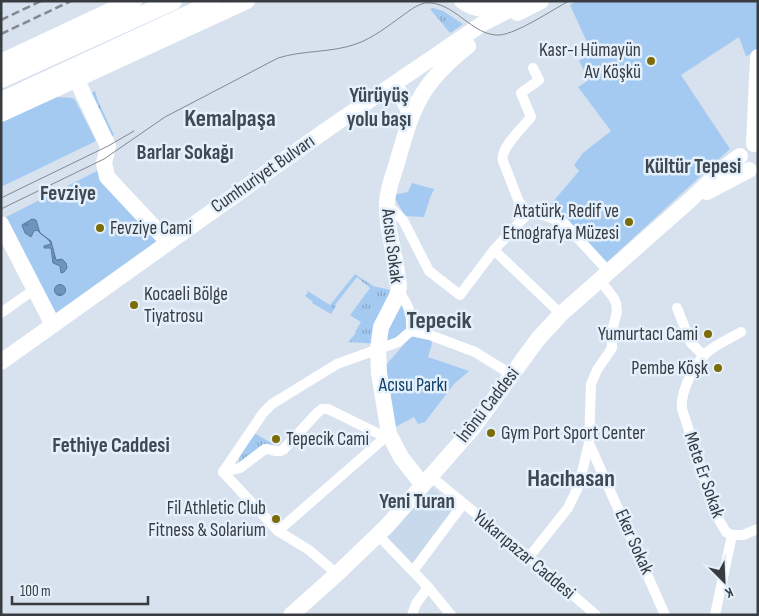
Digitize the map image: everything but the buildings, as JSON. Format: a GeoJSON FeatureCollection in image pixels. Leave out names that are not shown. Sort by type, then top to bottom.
{"type":"FeatureCollection","features":[{"type":"Feature","properties":{"kind":"highway"},"geometry":{"type":"LineString","coordinates":[[1,63],[133,1]]}},
{"type":"Feature","properties":{"kind":"highway"},"geometry":{"type":"LineString","coordinates":[[1,79],[172,1]]}},
{"type":"Feature","properties":{"kind":"highway"},"geometry":{"type":"LineString","coordinates":[[1,54],[45,35],[81,26]]}},
{"type":"Feature","properties":{"kind":"main road"},"geometry":{"type":"LineString","coordinates":[[178,18],[199,1]]}},
{"type":"Feature","properties":{"kind":"main road"},"geometry":{"type":"LineString","coordinates":[[1,114],[178,18],[215,1]]}},
{"type":"Feature","properties":{"kind":"main road"},"geometry":{"type":"LineString","coordinates":[[1,100],[74,74],[247,1]]}},
{"type":"Feature","properties":{"kind":"main road"},"geometry":{"type":"LineString","coordinates":[[462,1],[469,6],[482,10],[510,9]]}},
{"type":"Feature","properties":{"kind":"main road","name":"Cumhuriyet Bulvarı"},"geometry":{"type":"LineString","coordinates":[[1,362],[263,174],[482,24],[526,1]]}},
{"type":"Feature","properties":{"kind":"main road","name":"Acısu Sokak"},"geometry":{"type":"LineString","coordinates":[[426,480],[401,457],[389,434],[379,373],[378,349],[381,327],[399,292],[399,281],[386,203],[387,197],[411,116],[423,90],[448,62],[489,29],[541,1]]}},
{"type":"Feature","properties":{"kind":"main road"},"geometry":{"type":"LineString","coordinates":[[757,144],[758,57]]}},
{"type":"Feature","properties":{"kind":"main road"},"geometry":{"type":"LineString","coordinates":[[74,74],[108,146],[104,163],[107,177],[168,242]]}},
{"type":"Feature","properties":{"kind":"main road"},"geometry":{"type":"LineString","coordinates":[[392,86],[401,94],[411,116]]}},
{"type":"Feature","properties":{"kind":"main road","name":"İnönü Caddesi"},"geometry":{"type":"LineString","coordinates":[[291,615],[378,535],[472,429],[538,339],[561,314],[724,168],[749,164],[757,144]]}},
{"type":"Feature","properties":{"kind":"main road"},"geometry":{"type":"LineString","coordinates":[[1,224],[53,325]]}},
{"type":"Feature","properties":{"kind":"street"},"geometry":{"type":"LineString","coordinates":[[529,557],[572,500],[579,485],[589,443],[591,384],[597,370],[612,348],[612,331],[617,312],[614,297],[604,275],[564,223],[544,215],[528,213],[519,202],[501,156],[504,149],[531,117],[521,93],[539,80],[533,68]]}},
{"type":"Feature","properties":{"kind":"street"},"geometry":{"type":"LineString","coordinates":[[386,203],[403,220],[429,271],[460,295],[494,250],[528,213]]}},
{"type":"Feature","properties":{"kind":"street"},"geometry":{"type":"LineString","coordinates":[[494,250],[561,314]]}},
{"type":"Feature","properties":{"kind":"street"},"geometry":{"type":"LineString","coordinates":[[1,313],[35,288]]}},
{"type":"Feature","properties":{"kind":"street"},"geometry":{"type":"LineString","coordinates":[[223,472],[263,413],[272,404],[337,364],[398,342],[411,331],[412,320],[408,304],[399,292]]}},
{"type":"Feature","properties":{"kind":"street"},"geometry":{"type":"LineString","coordinates":[[677,308],[691,343],[704,356],[741,332]]}},
{"type":"Feature","properties":{"kind":"street"},"geometry":{"type":"LineString","coordinates":[[411,331],[430,335],[475,352],[512,376]]}},
{"type":"Feature","properties":{"kind":"street","name":"Mete Er Sokak"},"geometry":{"type":"LineString","coordinates":[[704,356],[684,389],[681,400],[682,409],[716,515],[726,532],[738,535]]}},
{"type":"Feature","properties":{"kind":"street"},"geometry":{"type":"LineString","coordinates":[[223,472],[240,468],[265,449],[268,448],[275,452],[283,450],[317,412],[322,409],[328,409],[381,435],[389,434]]}},
{"type":"Feature","properties":{"kind":"street"},"geometry":{"type":"LineString","coordinates":[[278,531],[389,434]]}},
{"type":"Feature","properties":{"kind":"street","name":"Eker Sokak"},"geometry":{"type":"LineString","coordinates":[[589,443],[665,615]]}},
{"type":"Feature","properties":{"kind":"street"},"geometry":{"type":"LineString","coordinates":[[223,472],[278,531],[309,550],[337,574]]}},
{"type":"Feature","properties":{"kind":"street","name":"Yukarıpazar Caddesi"},"geometry":{"type":"LineString","coordinates":[[426,480],[463,504],[529,557],[596,615]]}},
{"type":"Feature","properties":{"kind":"street"},"geometry":{"type":"LineString","coordinates":[[413,571],[463,504]]}},
{"type":"Feature","properties":{"kind":"street"},"geometry":{"type":"LineString","coordinates":[[715,615],[738,535],[758,529]]}},
{"type":"Feature","properties":{"kind":"street"},"geometry":{"type":"LineString","coordinates":[[378,535],[428,587],[451,615]]}},
{"type":"Feature","properties":{"kind":"street"},"geometry":{"type":"LineString","coordinates":[[412,615],[416,604],[428,587]]}},
{"type":"Feature","properties":{"kind":"shaded area"},"geometry":{"type":"Polygon","coordinates":[[[428,484],[456,508],[413,565],[386,537],[428,484]]]}},
{"type":"Feature","properties":{"kind":"green space"},"geometry":{"type":"Polygon","coordinates":[[[577,1],[758,1],[758,48],[753,54],[746,56],[739,37],[681,75],[730,149],[606,263],[551,204],[579,171],[574,165],[583,153],[611,131],[578,87],[589,80],[579,61],[592,53],[570,5],[577,1]]]}},
{"type":"Feature","properties":{"kind":"green space"},"geometry":{"type":"Polygon","coordinates":[[[430,9],[443,11],[463,24],[450,33],[430,9]]]}},
{"type":"Feature","properties":{"kind":"green space"},"geometry":{"type":"Polygon","coordinates":[[[95,91],[114,135],[110,137],[91,93],[95,91]]]}},
{"type":"Feature","properties":{"kind":"green space"},"geometry":{"type":"Polygon","coordinates":[[[57,97],[75,100],[96,141],[1,187],[1,121],[57,97]]]}},
{"type":"Feature","properties":{"kind":"green space"},"geometry":{"type":"Polygon","coordinates":[[[97,171],[162,240],[56,317],[6,217],[97,171]]]}},
{"type":"Feature","properties":{"kind":"green space"},"geometry":{"type":"Polygon","coordinates":[[[412,183],[434,189],[424,217],[405,216],[393,195],[408,192],[412,183]]]}},
{"type":"Feature","properties":{"kind":"green space"},"geometry":{"type":"Polygon","coordinates":[[[355,274],[373,286],[399,292],[379,344],[348,342],[356,333],[361,322],[350,315],[370,288],[357,277],[335,305],[331,314],[312,303],[305,296],[308,292],[306,290],[330,305],[355,274]]]}},
{"type":"Feature","properties":{"kind":"green space","name":"Acısu Parkı"},"geometry":{"type":"Polygon","coordinates":[[[399,292],[411,331],[391,345],[380,333],[399,292]]]}},
{"type":"Feature","properties":{"kind":"green space","name":"Acısu Parkı"},"geometry":{"type":"Polygon","coordinates":[[[414,333],[430,335],[432,344],[428,357],[469,371],[454,384],[425,422],[418,424],[414,417],[397,426],[389,434],[379,373],[414,333]]]}},
{"type":"Feature","properties":{"kind":"green space"},"geometry":{"type":"Polygon","coordinates":[[[254,433],[275,445],[266,446],[239,463],[239,458],[254,433]]]}},
{"type":"Feature","properties":{"kind":"water"},"geometry":{"type":"Polygon","coordinates":[[[32,219],[36,220],[40,233],[37,230],[34,231],[31,237],[25,233],[22,225],[32,219]]]}},
{"type":"Feature","properties":{"kind":"water"},"geometry":{"type":"Polygon","coordinates":[[[40,233],[51,241],[56,260],[62,259],[66,263],[67,268],[64,272],[61,273],[60,266],[53,263],[51,248],[44,248],[44,246],[51,244],[40,233]]]}},
{"type":"Feature","properties":{"kind":"water"},"geometry":{"type":"Polygon","coordinates":[[[60,284],[66,290],[60,296],[54,290],[60,284]]]}},
{"type":"Feature","properties":{"kind":"tram line"},"geometry":{"type":"LineString","coordinates":[[1,209],[104,159],[165,117],[278,58],[337,49],[356,44],[386,28],[413,8],[422,4],[435,4],[445,7],[481,30],[490,34],[500,35],[525,26],[569,1]]}},
{"type":"Feature","properties":{"kind":"tram line"},"geometry":{"type":"LineString","coordinates":[[1,198],[108,146],[134,131]]}},
{"type":"Feature","properties":{"kind":"railway"},"geometry":{"type":"LineString","coordinates":[[1,20],[41,1]]}},
{"type":"Feature","properties":{"kind":"railway"},"geometry":{"type":"LineString","coordinates":[[1,34],[71,1]]}},
{"type":"Feature","properties":{"kind":"place","name":"Kasr-ı Hümayün Av Köşkü"},"geometry":{"type":"Point","coordinates":[651,61]}},
{"type":"Feature","properties":{"kind":"place","name":"Atatürk, Redif ve Etnografya Müzesi"},"geometry":{"type":"Point","coordinates":[629,222]}},
{"type":"Feature","properties":{"kind":"place","name":"Fevziye Cami"},"geometry":{"type":"Point","coordinates":[100,228]}},
{"type":"Feature","properties":{"kind":"place","name":"Kocaeli Bölge Tiyatrosu"},"geometry":{"type":"Point","coordinates":[134,305]}},
{"type":"Feature","properties":{"kind":"place","name":"Yumurtacı Cami"},"geometry":{"type":"Point","coordinates":[708,334]}},
{"type":"Feature","properties":{"kind":"place","name":"Pembe Köşk"},"geometry":{"type":"Point","coordinates":[718,368]}},
{"type":"Feature","properties":{"kind":"place","name":"Gym Port Sport Center"},"geometry":{"type":"Point","coordinates":[491,433]}},
{"type":"Feature","properties":{"kind":"place","name":"Tepecik Cami"},"geometry":{"type":"Point","coordinates":[276,439]}},
{"type":"Feature","properties":{"kind":"place","name":"Fil Athletic Club Fitness & Solarium"},"geometry":{"type":"Point","coordinates":[276,519]}},
{"type":"Feature","properties":{"kind":"district","name":"Yürüyüş yolu başı"},"geometry":{"type":"Point","coordinates":[379,107]}},
{"type":"Feature","properties":{"kind":"district","name":"Kemalpaşa"},"geometry":{"type":"Point","coordinates":[230,118]}},
{"type":"Feature","properties":{"kind":"district","name":"Barlar Sokağı"},"geometry":{"type":"Point","coordinates":[185,152]}},
{"type":"Feature","properties":{"kind":"district","name":"Kültür Tepesi"},"geometry":{"type":"Point","coordinates":[693,166]}},
{"type":"Feature","properties":{"kind":"district","name":"Fevziye"},"geometry":{"type":"Point","coordinates":[68,193]}},
{"type":"Feature","properties":{"kind":"district","name":"Tepecik"},"geometry":{"type":"Point","coordinates":[439,320]}},
{"type":"Feature","properties":{"kind":"district","name":"Fethiye Caddesi"},"geometry":{"type":"Point","coordinates":[111,445]}},
{"type":"Feature","properties":{"kind":"district","name":"Hacıhasan"},"geometry":{"type":"Point","coordinates":[571,478]}},
{"type":"Feature","properties":{"kind":"district","name":"Yeni Turan"},"geometry":{"type":"Point","coordinates":[417,501]}}]}
